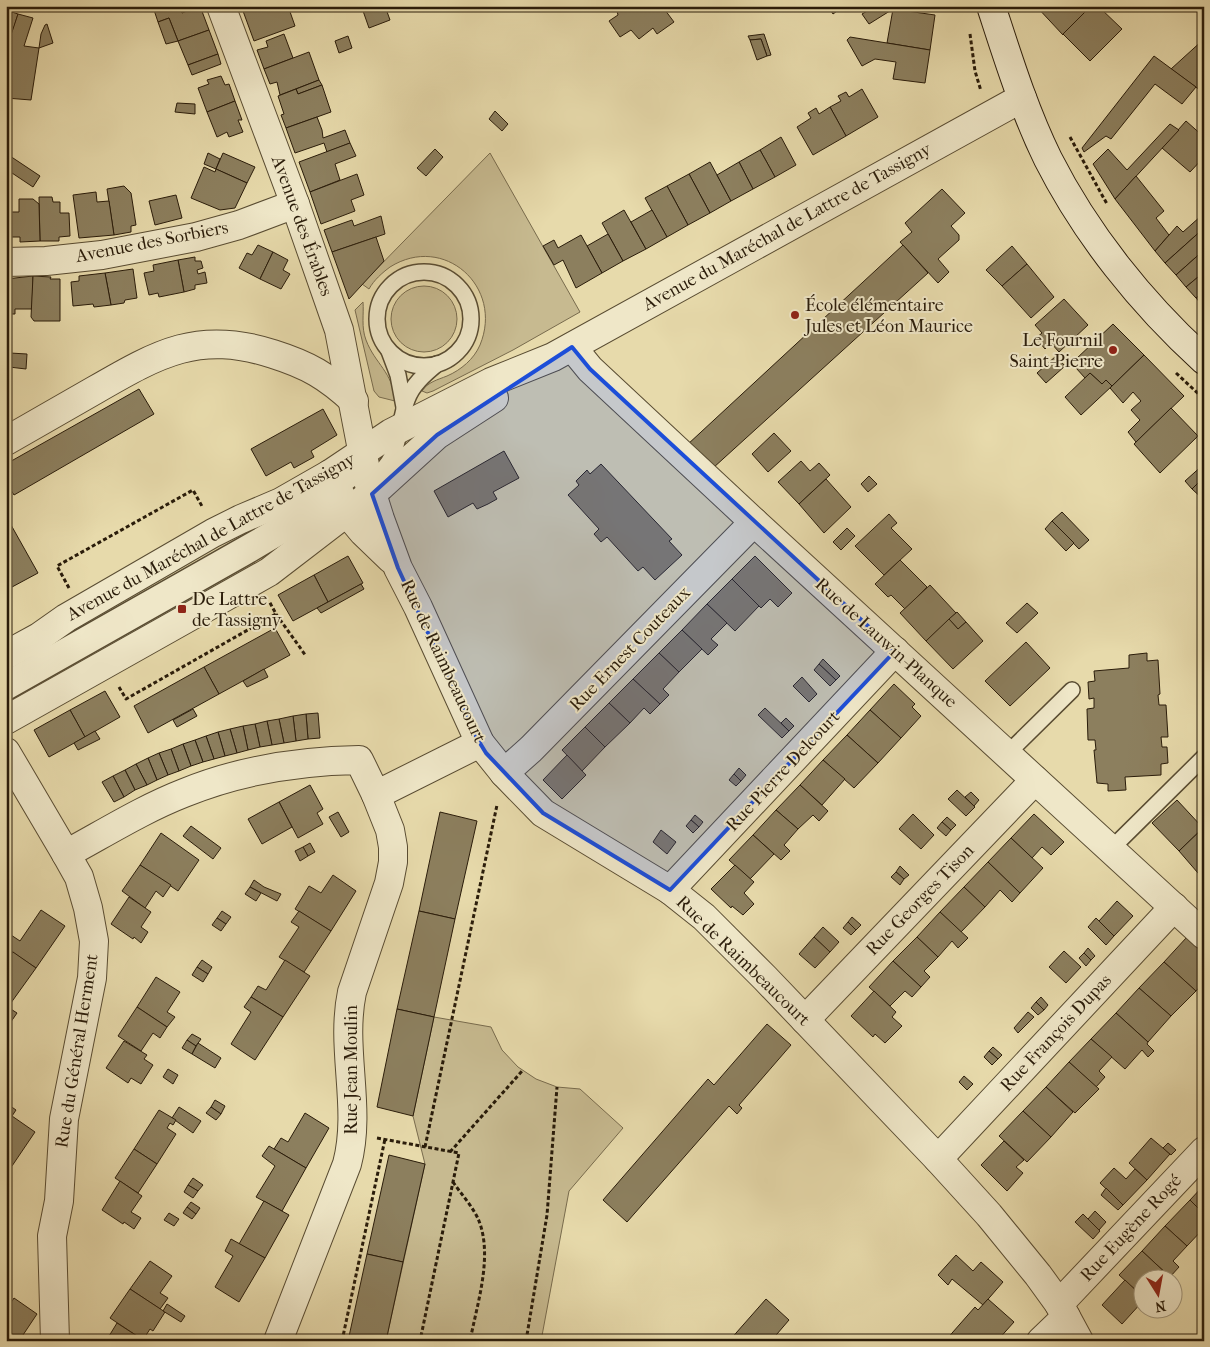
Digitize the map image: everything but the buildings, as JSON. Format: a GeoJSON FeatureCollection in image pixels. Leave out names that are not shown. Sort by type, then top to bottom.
{"type":"FeatureCollection","features":[{"type":"Feature","properties":{"kind":"street","name":"Avenue des Érables"},"geometry":{"type":"LineString","coordinates":[[221,6],[340,330],[368,474]]}},
{"type":"Feature","properties":{"kind":"street"},"geometry":{"type":"LineString","coordinates":[[991,6],[1022,98],[1052,167],[1094,236],[1155,310],[1202,355]]}},
{"type":"Feature","properties":{"kind":"street","name":"Avenue du Maréchal de Lattre de Tassigny"},"geometry":{"type":"LineString","coordinates":[[6,655],[39,637],[66,618],[246,516],[281,502],[339,494],[368,474],[402,418],[562,352],[1022,98]]}},
{"type":"Feature","properties":{"kind":"street","name":"Avenue des Sorbiers"},"geometry":{"type":"LineString","coordinates":[[6,262],[46,261],[102,255],[187,238],[239,225],[295,204]]}},
{"type":"Feature","properties":{"kind":"street"},"geometry":{"type":"LineString","coordinates":[[6,440],[140,364],[173,350],[207,344],[255,348],[285,357],[326,376],[354,401]]}},
{"type":"Feature","properties":{"kind":"street","name":"Avenue du Maréchal de Lattre de Tassigny"},"geometry":{"type":"LineString","coordinates":[[6,720],[246,586],[282,563],[339,494],[368,474],[414,456],[452,425],[514,386],[562,352]]}},
{"type":"Feature","properties":{"kind":"street","name":"Rue de Lauwin-Planque"},"geometry":{"type":"LineString","coordinates":[[562,352],[590,369],[1204,935]]}},
{"type":"Feature","properties":{"kind":"street","name":"Rue de Raimbeaucourt"},"geometry":{"type":"LineString","coordinates":[[368,474],[380,520],[398,568],[418,607],[480,743],[504,773],[542,813],[670,890],[704,917],[938,1159],[1038,1274],[1080,1341]]}},
{"type":"Feature","properties":{"kind":"street","name":"Rue de Raimbeaucourt"},"geometry":{"type":"LineString","coordinates":[[339,494],[363,532],[386,553],[398,568]]}},
{"type":"Feature","properties":{"kind":"street","name":"Rue Ernest Couteaux"},"geometry":{"type":"LineString","coordinates":[[504,773],[532,749],[754,522]]}},
{"type":"Feature","properties":{"kind":"street","name":"Rue Pierre Delcourt"},"geometry":{"type":"LineString","coordinates":[[670,890],[895,651]]}},
{"type":"Feature","properties":{"kind":"street"},"geometry":{"type":"LineString","coordinates":[[376,795],[480,743]]}},
{"type":"Feature","properties":{"kind":"street","name":"Rue Jean Moulin"},"geometry":{"type":"LineString","coordinates":[[66,854],[137,815],[185,793],[239,775],[268,768],[305,762],[359,760],[376,795],[390,830],[393,862],[389,883],[349,1006],[348,1031],[353,1133],[347,1164],[278,1341]]}},
{"type":"Feature","properties":{"kind":"street","name":"Rue du Général Herment"},"geometry":{"type":"LineString","coordinates":[[9,763],[66,854],[84,891],[92,923],[94,941],[92,978],[66,1100],[59,1201],[52,1236],[55,1341]]}},
{"type":"Feature","properties":{"kind":"street","name":"Rue Georges Tison"},"geometry":{"type":"LineString","coordinates":[[804,1020],[1035,780]]}},
{"type":"Feature","properties":{"kind":"street","name":"Rue François Dupas"},"geometry":{"type":"LineString","coordinates":[[938,1159],[1174,907]]}},
{"type":"Feature","properties":{"kind":"street","name":"Rue Eugène Rogé"},"geometry":{"type":"LineString","coordinates":[[1041,1341],[1062,1311],[1204,1151]]}},
{"type":"Feature","properties":{"kind":"lane"},"geometry":{"type":"LineString","coordinates":[[389,351],[401,360],[422,366],[437,364],[451,358],[462,347],[469,334],[472,319],[469,304],[462,290],[451,280],[437,273],[422,272],[407,274],[394,282],[384,294],[378,308],[377,323],[381,338],[389,351],[398,374],[402,418]]}},
{"type":"Feature","properties":{"kind":"lane"},"geometry":{"type":"LineString","coordinates":[[402,418],[412,389],[437,364]]}},
{"type":"Feature","properties":{"kind":"lane"},"geometry":{"type":"LineString","coordinates":[[6,679],[339,494]]}},
{"type":"Feature","properties":{"kind":"lane"},"geometry":{"type":"LineString","coordinates":[[6,693],[245,558],[339,494]]}},
{"type":"Feature","properties":{"kind":"lane"},"geometry":{"type":"LineString","coordinates":[[1008,753],[1072,690]]}},
{"type":"Feature","properties":{"kind":"lane"},"geometry":{"type":"LineString","coordinates":[[1111,849],[1204,757]]}},
{"type":"Feature","properties":{"kind":"path"},"geometry":{"type":"LineString","coordinates":[[1067,132],[1112,210]]}},
{"type":"Feature","properties":{"kind":"path"},"geometry":{"type":"LineString","coordinates":[[276,614],[306,656]]}},
{"type":"Feature","properties":{"kind":"path"},"geometry":{"type":"LineString","coordinates":[[425,1147],[504,773]]}},
{"type":"Feature","properties":{"kind":"path"},"geometry":{"type":"LineString","coordinates":[[450,1152],[523,1070]]}},
{"type":"Feature","properties":{"kind":"path"},"geometry":{"type":"LineString","coordinates":[[526,1341],[547,1215],[557,1087]]}},
{"type":"Feature","properties":{"kind":"path"},"geometry":{"type":"LineString","coordinates":[[353,1133],[459,1154],[420,1341]]}},
{"type":"Feature","properties":{"kind":"path"},"geometry":{"type":"LineString","coordinates":[[342,1341],[385,1139]]}},
{"type":"Feature","properties":{"kind":"path"},"geometry":{"type":"LineString","coordinates":[[453,1182],[479,1220],[485,1244],[485,1262],[470,1341]]}},
{"type":"Feature","properties":{"kind":"highlighted area"},"geometry":{"type":"Polygon","coordinates":[[[572,347],[590,369],[895,651],[670,890],[543,813],[486,753],[475,735],[398,568],[372,494],[437,435],[572,347]]]}},
{"type":"Feature","properties":{"kind":"shaded area"},"geometry":{"type":"Polygon","coordinates":[[[490,153],[580,312],[513,350],[427,393],[422,391],[427,385],[452,374],[462,367],[471,359],[480,345],[485,324],[484,304],[476,286],[464,272],[449,261],[430,257],[410,258],[390,267],[378,277],[369,289],[362,284],[490,153]]]}},
{"type":"Feature","properties":{"kind":"shaded area"},"geometry":{"type":"Polygon","coordinates":[[[424,286],[436,289],[447,296],[454,307],[457,319],[454,331],[447,342],[436,349],[424,352],[412,349],[401,342],[394,331],[391,319],[394,307],[401,296],[412,289],[424,286]]]}},
{"type":"Feature","properties":{"kind":"shaded area"},"geometry":{"type":"Polygon","coordinates":[[[363,302],[364,335],[391,383],[395,401],[379,397],[374,391],[355,310],[363,302]]]}},
{"type":"Feature","properties":{"kind":"shaded area"},"geometry":{"type":"Polygon","coordinates":[[[91,653],[96,662],[6,714],[6,701],[91,653]]]}},
{"type":"Feature","properties":{"kind":"shaded area"},"geometry":{"type":"Polygon","coordinates":[[[434,1017],[491,1027],[502,1050],[518,1067],[536,1079],[557,1087],[580,1089],[623,1128],[569,1191],[541,1341],[386,1341],[425,1164],[413,1116],[434,1017]]]}},
{"type":"Feature","properties":{"kind":"place","name":"École élémentaire Jules et Léon Maurice"},"geometry":{"type":"Point","coordinates":[795,315]}},
{"type":"Feature","properties":{"kind":"place","name":"Le Fournil Saint-Pierre"},"geometry":{"type":"Point","coordinates":[1113,350]}},
{"type":"Feature","properties":{"kind":"place","name":"De Lattre de Tassigny"},"geometry":{"type":"Point","coordinates":[182,609]}}]}
